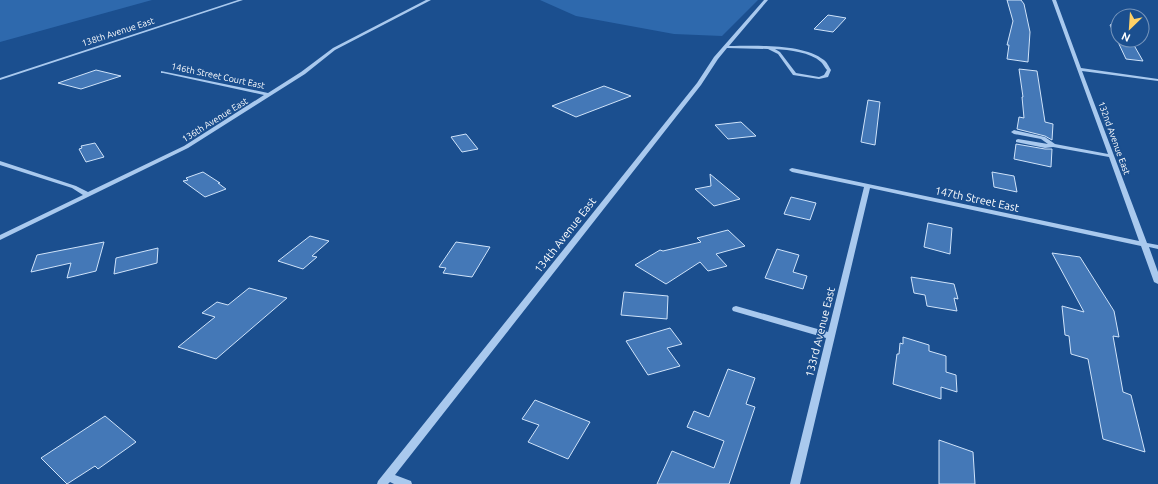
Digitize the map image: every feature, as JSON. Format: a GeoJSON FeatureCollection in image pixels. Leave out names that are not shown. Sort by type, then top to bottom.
{"type":"FeatureCollection","features":[{"type":"Feature","properties":{"kind":"street","name":"138th Avenue East"},"geometry":{"type":"LineString","coordinates":[[0,79],[241,0]]}},
{"type":"Feature","properties":{"kind":"street","name":"136th Avenue East"},"geometry":{"type":"LineString","coordinates":[[0,238],[186,147],[268,95],[353,38],[429,0]]}},
{"type":"Feature","properties":{"kind":"street","name":"134th Avenue East"},"geometry":{"type":"LineString","coordinates":[[385,480],[699,84],[725,47],[766,0]]}},
{"type":"Feature","properties":{"kind":"street","name":"132nd Avenue East"},"geometry":{"type":"LineString","coordinates":[[1054,0],[1158,282]]}},
{"type":"Feature","properties":{"kind":"street"},"geometry":{"type":"LineString","coordinates":[[725,47],[769,48],[805,53],[820,58],[827,64],[829,70],[826,76],[819,78],[795,74],[779,52],[769,48]]}},
{"type":"Feature","properties":{"kind":"street"},"geometry":{"type":"LineString","coordinates":[[1080,69],[1158,80]]}},
{"type":"Feature","properties":{"kind":"street","name":"146th Street Court East"},"geometry":{"type":"LineString","coordinates":[[163,72],[268,95]]}},
{"type":"Feature","properties":{"kind":"street"},"geometry":{"type":"LineString","coordinates":[[1014,132],[1043,138],[1053,145]]}},
{"type":"Feature","properties":{"kind":"street"},"geometry":{"type":"LineString","coordinates":[[1018,141],[1045,146],[1053,145],[1112,156]]}},
{"type":"Feature","properties":{"kind":"street"},"geometry":{"type":"LineString","coordinates":[[0,163],[74,187],[88,195]]}},
{"type":"Feature","properties":{"kind":"street","name":"147th Street East"},"geometry":{"type":"LineString","coordinates":[[792,170],[1158,247]]}},
{"type":"Feature","properties":{"kind":"street","name":"133rd Avenue East"},"geometry":{"type":"LineString","coordinates":[[794,484],[867,186]]}},
{"type":"Feature","properties":{"kind":"street"},"geometry":{"type":"LineString","coordinates":[[736,309],[830,336]]}},
{"type":"Feature","properties":{"kind":"street"},"geometry":{"type":"LineString","coordinates":[[385,480],[407,484]]}},
{"type":"Feature","properties":{"kind":"shaded area"},"geometry":{"type":"Polygon","coordinates":[[[0,0],[152,0],[0,42],[0,0]]]}},
{"type":"Feature","properties":{"kind":"shaded area"},"geometry":{"type":"Polygon","coordinates":[[[540,0],[758,0],[722,36],[674,34],[576,16],[540,0]]]}},
{"type":"Feature","properties":{"kind":"building"},"geometry":{"type":"Polygon","coordinates":[[[1007,0],[1021,0],[1024,4],[1030,32],[1028,62],[1007,59],[1009,45],[1007,45],[1013,21],[1007,0]]]}},
{"type":"Feature","properties":{"kind":"building"},"geometry":{"type":"Polygon","coordinates":[[[828,15],[846,18],[833,32],[814,29],[828,15]]]}},
{"type":"Feature","properties":{"kind":"building"},"geometry":{"type":"Polygon","coordinates":[[[1121,48],[1136,48],[1143,61],[1126,59],[1121,48]]]}},
{"type":"Feature","properties":{"kind":"building"},"geometry":{"type":"Polygon","coordinates":[[[1019,69],[1037,71],[1045,122],[1053,124],[1052,140],[1045,136],[1017,129],[1019,117],[1024,118],[1019,69]]]}},
{"type":"Feature","properties":{"kind":"building"},"geometry":{"type":"Polygon","coordinates":[[[96,70],[121,76],[81,89],[58,83],[96,70]]]}},
{"type":"Feature","properties":{"kind":"building"},"geometry":{"type":"Polygon","coordinates":[[[604,86],[631,96],[576,117],[552,106],[604,86]]]}},
{"type":"Feature","properties":{"kind":"building"},"geometry":{"type":"Polygon","coordinates":[[[868,100],[880,102],[875,145],[861,142],[868,100]]]}},
{"type":"Feature","properties":{"kind":"building"},"geometry":{"type":"Polygon","coordinates":[[[741,122],[756,136],[728,139],[715,125],[741,122]]]}},
{"type":"Feature","properties":{"kind":"building"},"geometry":{"type":"Polygon","coordinates":[[[466,134],[478,149],[462,152],[451,137],[466,134]]]}},
{"type":"Feature","properties":{"kind":"building"},"geometry":{"type":"Polygon","coordinates":[[[95,143],[104,157],[86,162],[79,149],[82,148],[81,146],[95,143]]]}},
{"type":"Feature","properties":{"kind":"building"},"geometry":{"type":"Polygon","coordinates":[[[1016,144],[1052,149],[1051,167],[1014,159],[1016,144]]]}},
{"type":"Feature","properties":{"kind":"building"},"geometry":{"type":"Polygon","coordinates":[[[203,172],[220,183],[218,183],[226,189],[205,197],[183,181],[188,180],[186,178],[203,172]]]}},
{"type":"Feature","properties":{"kind":"building"},"geometry":{"type":"Polygon","coordinates":[[[992,172],[1014,176],[1017,192],[994,187],[992,172]]]}},
{"type":"Feature","properties":{"kind":"building"},"geometry":{"type":"Polygon","coordinates":[[[710,174],[740,199],[714,206],[695,189],[711,186],[710,174]]]}},
{"type":"Feature","properties":{"kind":"building"},"geometry":{"type":"Polygon","coordinates":[[[791,197],[816,203],[810,220],[784,214],[791,197]]]}},
{"type":"Feature","properties":{"kind":"building"},"geometry":{"type":"Polygon","coordinates":[[[928,223],[952,228],[950,254],[924,247],[928,223]]]}},
{"type":"Feature","properties":{"kind":"building"},"geometry":{"type":"Polygon","coordinates":[[[728,230],[745,246],[716,254],[727,266],[708,271],[700,262],[666,284],[635,265],[660,250],[663,251],[701,242],[697,238],[728,230]]]}},
{"type":"Feature","properties":{"kind":"building"},"geometry":{"type":"Polygon","coordinates":[[[310,236],[329,241],[312,256],[317,257],[303,269],[278,261],[310,236]]]}},
{"type":"Feature","properties":{"kind":"building"},"geometry":{"type":"Polygon","coordinates":[[[104,242],[96,271],[67,278],[71,263],[31,272],[37,255],[104,242]]]}},
{"type":"Feature","properties":{"kind":"building"},"geometry":{"type":"Polygon","coordinates":[[[456,242],[490,247],[472,277],[443,273],[446,268],[439,267],[456,242]]]}},
{"type":"Feature","properties":{"kind":"building"},"geometry":{"type":"Polygon","coordinates":[[[158,248],[157,263],[114,274],[116,258],[158,248]]]}},
{"type":"Feature","properties":{"kind":"building"},"geometry":{"type":"Polygon","coordinates":[[[777,249],[799,255],[793,272],[807,276],[803,289],[765,278],[777,249]]]}},
{"type":"Feature","properties":{"kind":"building"},"geometry":{"type":"Polygon","coordinates":[[[1052,253],[1080,257],[1114,311],[1119,337],[1113,336],[1123,392],[1131,395],[1145,452],[1103,439],[1088,359],[1071,354],[1069,336],[1065,335],[1062,306],[1084,312],[1052,253]]]}},
{"type":"Feature","properties":{"kind":"building"},"geometry":{"type":"Polygon","coordinates":[[[911,277],[954,284],[958,299],[954,298],[957,311],[927,306],[925,295],[914,293],[911,277]]]}},
{"type":"Feature","properties":{"kind":"building"},"geometry":{"type":"Polygon","coordinates":[[[249,288],[287,298],[216,359],[178,347],[215,317],[202,313],[217,302],[228,305],[249,288]]]}},
{"type":"Feature","properties":{"kind":"building"},"geometry":{"type":"Polygon","coordinates":[[[624,292],[668,296],[667,319],[621,315],[624,292]]]}},
{"type":"Feature","properties":{"kind":"building"},"geometry":{"type":"Polygon","coordinates":[[[670,328],[682,344],[667,348],[680,366],[648,375],[626,341],[670,328]]]}},
{"type":"Feature","properties":{"kind":"building"},"geometry":{"type":"Polygon","coordinates":[[[903,337],[929,345],[929,351],[946,356],[946,372],[956,375],[957,392],[941,387],[941,399],[893,384],[897,354],[899,354],[900,343],[903,344],[903,337]]]}},
{"type":"Feature","properties":{"kind":"building"},"geometry":{"type":"Polygon","coordinates":[[[728,369],[755,378],[746,404],[755,407],[729,484],[657,484],[672,451],[714,468],[724,441],[687,427],[694,411],[709,417],[728,369]]]}},
{"type":"Feature","properties":{"kind":"building"},"geometry":{"type":"Polygon","coordinates":[[[535,400],[590,422],[568,459],[528,442],[539,425],[522,419],[535,400]]]}},
{"type":"Feature","properties":{"kind":"building"},"geometry":{"type":"Polygon","coordinates":[[[105,416],[136,442],[98,469],[95,466],[67,484],[41,458],[105,416]]]}},
{"type":"Feature","properties":{"kind":"building"},"geometry":{"type":"Polygon","coordinates":[[[939,440],[973,452],[975,484],[939,484],[939,440]]]}}]}
